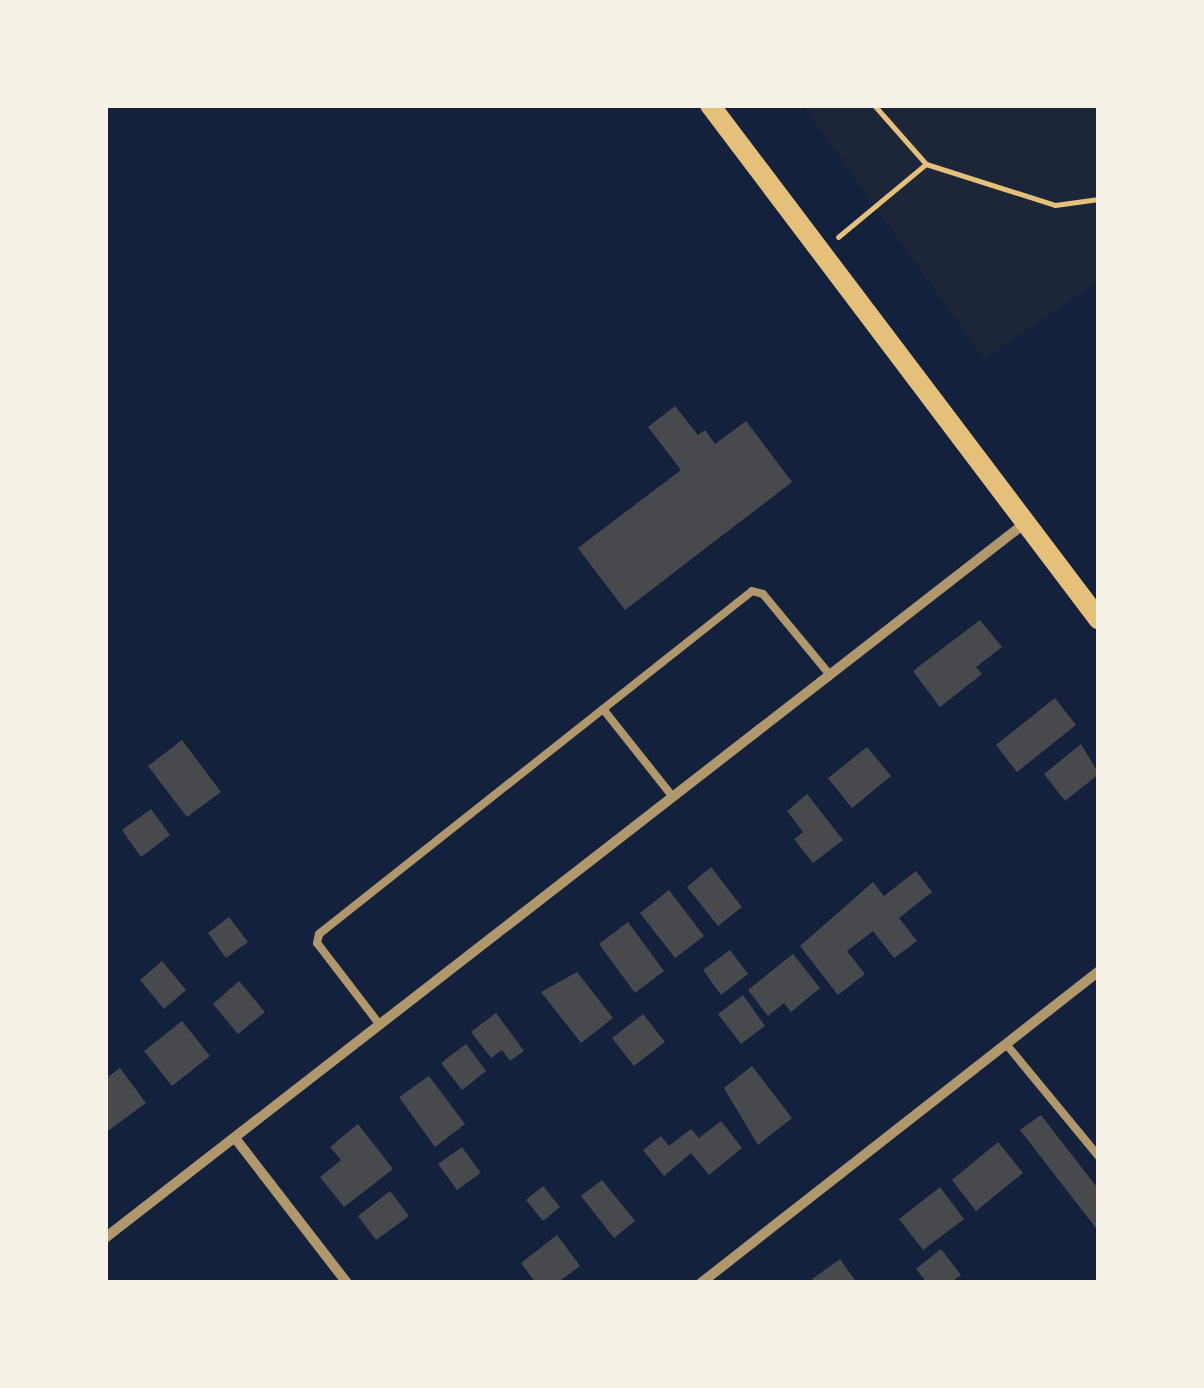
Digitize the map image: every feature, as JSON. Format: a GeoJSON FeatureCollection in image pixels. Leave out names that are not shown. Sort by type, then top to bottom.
{"type":"FeatureCollection","features":[{"type":"Feature","properties":{"kind":"main road"},"geometry":{"type":"LineString","coordinates":[[710,105],[1099,620]]}},
{"type":"Feature","properties":{"kind":"street"},"geometry":{"type":"LineString","coordinates":[[105,1238],[1025,524]]}},
{"type":"Feature","properties":{"kind":"street"},"geometry":{"type":"LineString","coordinates":[[701,1283],[1099,971]]}},
{"type":"Feature","properties":{"kind":"street"},"geometry":{"type":"LineString","coordinates":[[235,1138],[346,1283]]}},
{"type":"Feature","properties":{"kind":"lane"},"geometry":{"type":"LineString","coordinates":[[380,1025],[317,943],[320,934],[752,592],[763,594],[830,675]]}},
{"type":"Feature","properties":{"kind":"lane"},"geometry":{"type":"LineString","coordinates":[[604,709],[673,798]]}},
{"type":"Feature","properties":{"kind":"lane"},"geometry":{"type":"LineString","coordinates":[[1006,1044],[1099,1157]]}},
{"type":"Feature","properties":{"kind":"path"},"geometry":{"type":"LineString","coordinates":[[874,105],[926,164],[1055,205],[1099,199]]}},
{"type":"Feature","properties":{"kind":"path"},"geometry":{"type":"LineString","coordinates":[[820,252],[926,164]]}},
{"type":"Feature","properties":{"kind":"shaded area"},"geometry":{"type":"Polygon","coordinates":[[[803,105],[1099,105],[1099,281],[984,359],[803,105]]]}},
{"type":"Feature","properties":{"kind":"building"},"geometry":{"type":"Polygon","coordinates":[[[675,406],[698,435],[705,430],[715,444],[746,421],[792,482],[625,610],[578,548],[681,470],[648,427],[675,406]]]}},
{"type":"Feature","properties":{"kind":"building"},"geometry":{"type":"Polygon","coordinates":[[[980,620],[1002,647],[976,667],[982,674],[940,707],[913,671],[980,620]]]}},
{"type":"Feature","properties":{"kind":"building"},"geometry":{"type":"Polygon","coordinates":[[[1055,698],[1076,725],[1017,772],[996,745],[1055,698]]]}},
{"type":"Feature","properties":{"kind":"building"},"geometry":{"type":"Polygon","coordinates":[[[182,740],[221,792],[187,817],[148,766],[182,740]]]}},
{"type":"Feature","properties":{"kind":"building"},"geometry":{"type":"Polygon","coordinates":[[[1081,744],[1099,774],[1065,801],[1044,774],[1081,744]]]}},
{"type":"Feature","properties":{"kind":"building"},"geometry":{"type":"Polygon","coordinates":[[[867,747],[891,776],[852,808],[828,778],[867,747]]]}},
{"type":"Feature","properties":{"kind":"building"},"geometry":{"type":"Polygon","coordinates":[[[807,794],[843,840],[813,863],[794,839],[803,832],[787,811],[807,794]]]}},
{"type":"Feature","properties":{"kind":"building"},"geometry":{"type":"Polygon","coordinates":[[[151,809],[170,835],[141,857],[122,830],[151,809]]]}},
{"type":"Feature","properties":{"kind":"building"},"geometry":{"type":"Polygon","coordinates":[[[711,867],[742,907],[718,926],[687,887],[711,867]]]}},
{"type":"Feature","properties":{"kind":"building"},"geometry":{"type":"Polygon","coordinates":[[[916,871],[932,892],[899,918],[917,941],[894,958],[873,931],[847,951],[865,974],[838,995],[800,946],[873,882],[884,896],[916,871]]]}},
{"type":"Feature","properties":{"kind":"building"},"geometry":{"type":"Polygon","coordinates":[[[669,890],[704,936],[675,958],[640,913],[669,890]]]}},
{"type":"Feature","properties":{"kind":"building"},"geometry":{"type":"Polygon","coordinates":[[[229,917],[248,942],[226,958],[208,933],[229,917]]]}},
{"type":"Feature","properties":{"kind":"building"},"geometry":{"type":"Polygon","coordinates":[[[628,922],[664,971],[635,993],[599,944],[628,922]]]}},
{"type":"Feature","properties":{"kind":"building"},"geometry":{"type":"Polygon","coordinates":[[[730,950],[748,974],[721,995],[703,970],[730,950]]]}},
{"type":"Feature","properties":{"kind":"building"},"geometry":{"type":"Polygon","coordinates":[[[793,954],[820,988],[791,1012],[784,1003],[768,1016],[748,990],[793,954]]]}},
{"type":"Feature","properties":{"kind":"building"},"geometry":{"type":"Polygon","coordinates":[[[162,961],[186,990],[164,1009],[140,980],[162,961]]]}},
{"type":"Feature","properties":{"kind":"building"},"geometry":{"type":"Polygon","coordinates":[[[577,972],[613,1018],[581,1043],[541,992],[577,972]]]}},
{"type":"Feature","properties":{"kind":"building"},"geometry":{"type":"Polygon","coordinates":[[[239,981],[265,1012],[238,1034],[213,1004],[239,981]]]}},
{"type":"Feature","properties":{"kind":"building"},"geometry":{"type":"Polygon","coordinates":[[[743,995],[765,1026],[741,1044],[718,1014],[743,995]]]}},
{"type":"Feature","properties":{"kind":"building"},"geometry":{"type":"Polygon","coordinates":[[[496,1013],[524,1051],[510,1061],[502,1050],[491,1058],[471,1032],[496,1013]]]}},
{"type":"Feature","properties":{"kind":"building"},"geometry":{"type":"Polygon","coordinates":[[[643,1014],[665,1042],[634,1066],[612,1038],[643,1014]]]}},
{"type":"Feature","properties":{"kind":"building"},"geometry":{"type":"Polygon","coordinates":[[[182,1021],[210,1056],[172,1086],[144,1051],[182,1021]]]}},
{"type":"Feature","properties":{"kind":"building"},"geometry":{"type":"Polygon","coordinates":[[[466,1044],[486,1071],[462,1090],[441,1063],[466,1044]]]}},
{"type":"Feature","properties":{"kind":"building"},"geometry":{"type":"Polygon","coordinates":[[[752,1066],[792,1118],[758,1145],[724,1088],[752,1066]]]}},
{"type":"Feature","properties":{"kind":"building"},"geometry":{"type":"Polygon","coordinates":[[[120,1068],[146,1103],[105,1133],[105,1079],[120,1068]]]}},
{"type":"Feature","properties":{"kind":"building"},"geometry":{"type":"Polygon","coordinates":[[[429,1076],[465,1124],[435,1147],[399,1097],[429,1076]]]}},
{"type":"Feature","properties":{"kind":"building"},"geometry":{"type":"Polygon","coordinates":[[[1041,1115],[1099,1190],[1099,1232],[1020,1130],[1041,1115]]]}},
{"type":"Feature","properties":{"kind":"building"},"geometry":{"type":"Polygon","coordinates":[[[721,1121],[742,1148],[709,1175],[691,1153],[664,1176],[643,1150],[661,1136],[669,1146],[691,1129],[699,1138],[721,1121]]]}},
{"type":"Feature","properties":{"kind":"building"},"geometry":{"type":"Polygon","coordinates":[[[358,1124],[393,1169],[344,1207],[320,1177],[341,1160],[330,1147],[358,1124]]]}},
{"type":"Feature","properties":{"kind":"building"},"geometry":{"type":"Polygon","coordinates":[[[998,1142],[1023,1173],[976,1211],[952,1180],[998,1142]]]}},
{"type":"Feature","properties":{"kind":"building"},"geometry":{"type":"Polygon","coordinates":[[[462,1147],[481,1173],[457,1190],[438,1164],[462,1147]]]}},
{"type":"Feature","properties":{"kind":"building"},"geometry":{"type":"Polygon","coordinates":[[[602,1180],[635,1221],[614,1238],[581,1196],[602,1180]]]}},
{"type":"Feature","properties":{"kind":"building"},"geometry":{"type":"Polygon","coordinates":[[[543,1186],[560,1207],[543,1221],[526,1200],[543,1186]]]}},
{"type":"Feature","properties":{"kind":"building"},"geometry":{"type":"Polygon","coordinates":[[[940,1187],[964,1219],[923,1250],[899,1219],[940,1187]]]}},
{"type":"Feature","properties":{"kind":"building"},"geometry":{"type":"Polygon","coordinates":[[[390,1191],[409,1216],[376,1240],[358,1216],[390,1191]]]}},
{"type":"Feature","properties":{"kind":"building"},"geometry":{"type":"Polygon","coordinates":[[[557,1235],[580,1266],[557,1283],[536,1283],[521,1263],[557,1235]]]}},
{"type":"Feature","properties":{"kind":"building"},"geometry":{"type":"Polygon","coordinates":[[[941,1249],[961,1275],[950,1283],[927,1283],[916,1269],[941,1249]]]}},
{"type":"Feature","properties":{"kind":"building"},"geometry":{"type":"Polygon","coordinates":[[[840,1259],[857,1283],[815,1283],[812,1279],[840,1259]]]}}]}
